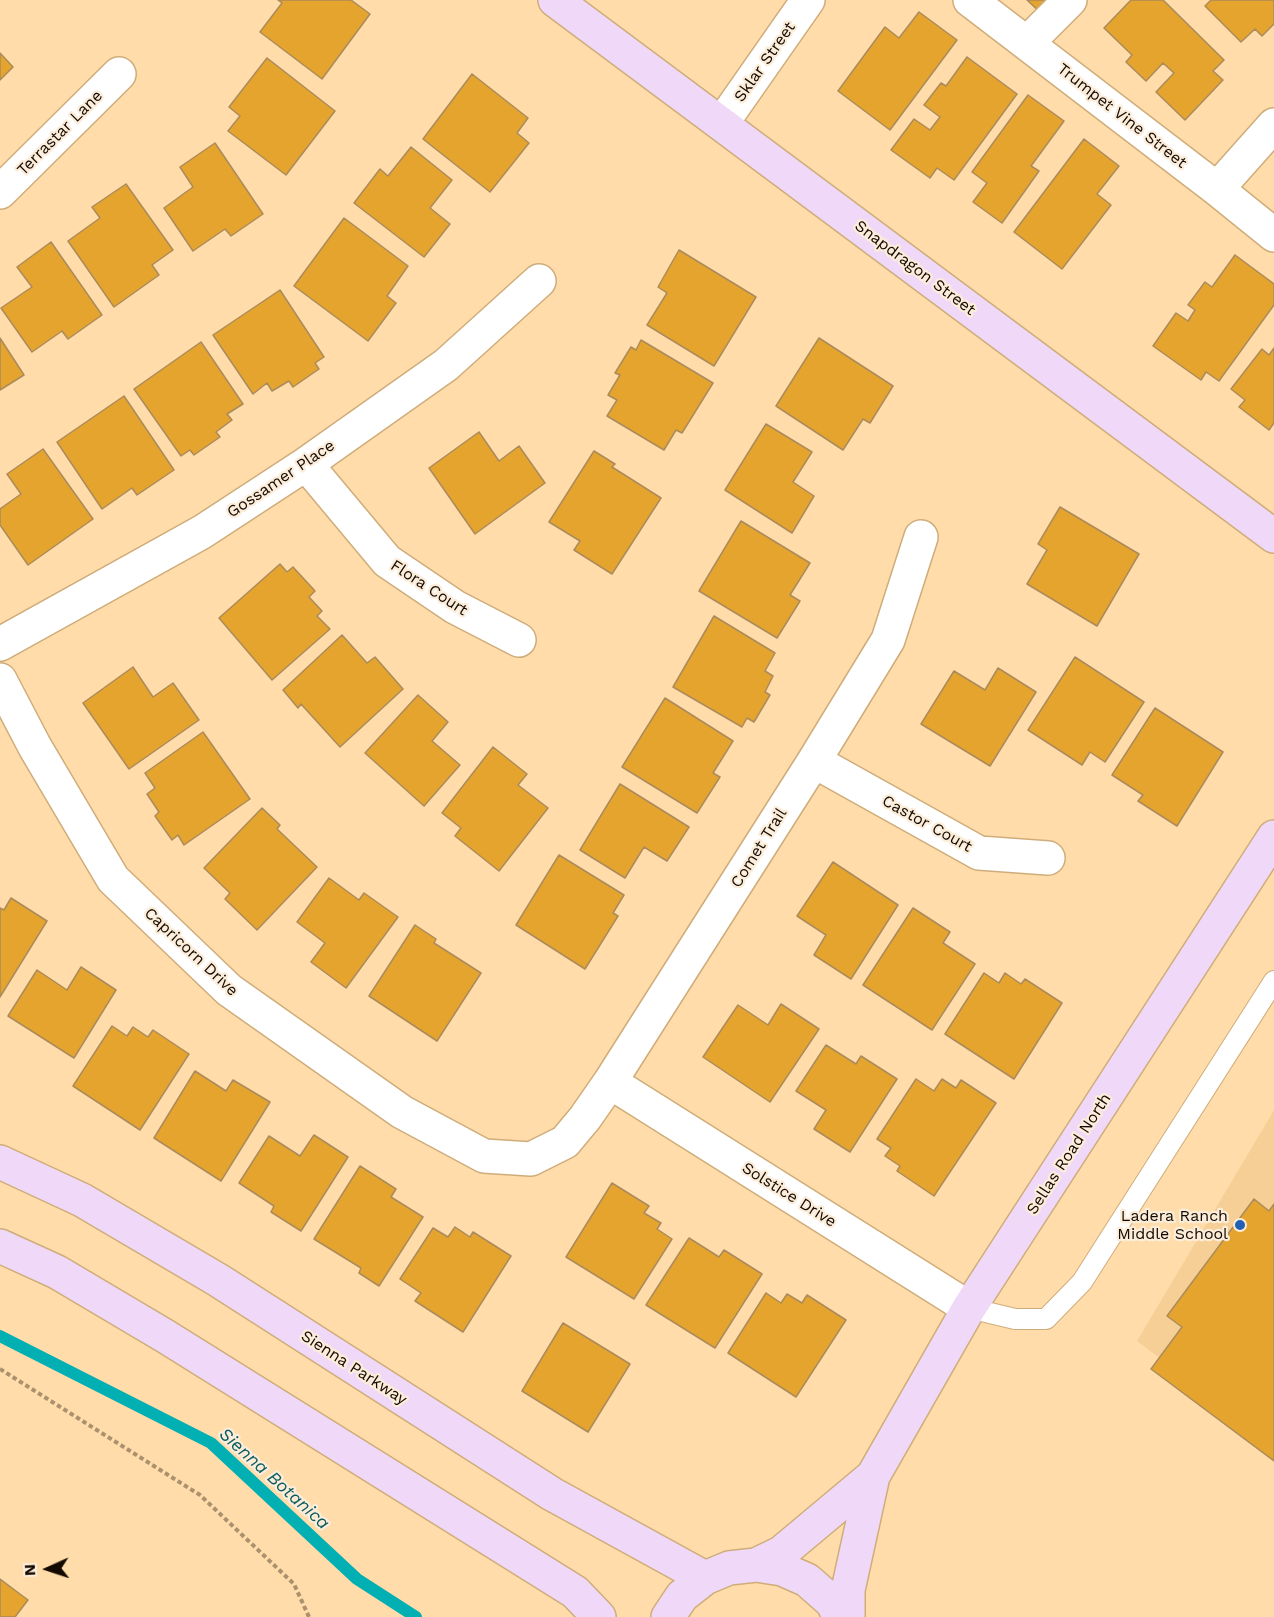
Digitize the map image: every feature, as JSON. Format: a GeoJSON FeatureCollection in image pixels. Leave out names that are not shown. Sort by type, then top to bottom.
{"type":"FeatureCollection","features":[{"type":"Feature","properties":{"kind":"street","name":"Snapdragon Street"},"geometry":{"type":"LineString","coordinates":[[555,0],[1274,536]]}},
{"type":"Feature","properties":{"kind":"street","name":"Sklar Street"},"geometry":{"type":"LineString","coordinates":[[722,123],[808,0]]}},
{"type":"Feature","properties":{"kind":"street","name":"Trumpet Vine Street"},"geometry":{"type":"LineString","coordinates":[[970,0],[1274,235]]}},
{"type":"Feature","properties":{"kind":"street"},"geometry":{"type":"LineString","coordinates":[[1027,43],[1070,0]]}},
{"type":"Feature","properties":{"kind":"street","name":"Terrastar Lane"},"geometry":{"type":"LineString","coordinates":[[0,192],[119,74]]}},
{"type":"Feature","properties":{"kind":"street"},"geometry":{"type":"LineString","coordinates":[[1217,189],[1274,125]]}},
{"type":"Feature","properties":{"kind":"street","name":"Gossamer Place"},"geometry":{"type":"LineString","coordinates":[[0,644],[202,532],[306,464],[446,365],[539,281]]}},
{"type":"Feature","properties":{"kind":"street","name":"Flora Court"},"geometry":{"type":"LineString","coordinates":[[306,464],[387,561],[455,607],[519,640]]}},
{"type":"Feature","properties":{"kind":"street","name":"Comet Trail"},"geometry":{"type":"LineString","coordinates":[[565,1142],[610,1082],[888,640],[921,537]]}},
{"type":"Feature","properties":{"kind":"street","name":"Capricorn Drive"},"geometry":{"type":"LineString","coordinates":[[0,680],[35,747],[112,879],[229,990],[402,1112],[484,1156],[531,1159],[565,1142]]}},
{"type":"Feature","properties":{"kind":"street","name":"Castor Court"},"geometry":{"type":"LineString","coordinates":[[814,760],[979,854],[1048,858]]}},
{"type":"Feature","properties":{"kind":"street","name":"Sellas Road North"},"geometry":{"type":"LineString","coordinates":[[848,1617],[848,1590],[873,1476],[969,1308],[1274,837]]}},
{"type":"Feature","properties":{"kind":"street","name":"Solstice Drive"},"geometry":{"type":"LineString","coordinates":[[610,1082],[969,1308]]}},
{"type":"Feature","properties":{"kind":"street","name":"Sienna Parkway"},"geometry":{"type":"LineString","coordinates":[[0,1162],[82,1200],[218,1280],[552,1494],[705,1578]]}},
{"type":"Feature","properties":{"kind":"street"},"geometry":{"type":"LineString","coordinates":[[0,1246],[57,1272],[165,1336],[575,1592],[599,1617]]}},
{"type":"Feature","properties":{"kind":"street","name":"Sellas Road North"},"geometry":{"type":"LineString","coordinates":[[756,1565],[781,1553],[873,1476]]}},
{"type":"Feature","properties":{"kind":"street"},"geometry":{"type":"LineString","coordinates":[[668,1617],[682,1596],[705,1578],[729,1568],[756,1565],[782,1569],[807,1580],[832,1602],[840,1617]]}},
{"type":"Feature","properties":{"kind":"lane"},"geometry":{"type":"LineString","coordinates":[[969,1308],[1015,1319],[1046,1319],[1082,1282],[1274,981]]}},
{"type":"Feature","properties":{"kind":"path"},"geometry":{"type":"LineString","coordinates":[[0,1369],[200,1495],[294,1584],[309,1617]]}},
{"type":"Feature","properties":{"kind":"shaded area","name":"Ladera Ranch Middle School"},"geometry":{"type":"Polygon","coordinates":[[[1274,1110],[1274,1443],[1137,1341],[1274,1110]]]}},
{"type":"Feature","properties":{"kind":"building"},"geometry":{"type":"Polygon","coordinates":[[[278,0],[351,0],[370,14],[322,79],[260,32],[282,3],[278,0]]]}},
{"type":"Feature","properties":{"kind":"building"},"geometry":{"type":"Polygon","coordinates":[[[1027,0],[1057,0],[1043,15],[1027,0]]]}},
{"type":"Feature","properties":{"kind":"building"},"geometry":{"type":"Polygon","coordinates":[[[1131,0],[1163,0],[1224,60],[1213,71],[1223,80],[1185,120],[1156,92],[1174,73],[1163,63],[1146,81],[1126,62],[1132,55],[1104,28],[1131,0]]]}},
{"type":"Feature","properties":{"kind":"building"},"geometry":{"type":"Polygon","coordinates":[[[1211,0],[1274,0],[1274,24],[1262,36],[1255,29],[1241,42],[1205,6],[1211,0]]]}},
{"type":"Feature","properties":{"kind":"building"},"geometry":{"type":"Polygon","coordinates":[[[919,12],[957,40],[890,130],[838,91],[885,27],[899,38],[919,12]]]}},
{"type":"Feature","properties":{"kind":"building"},"geometry":{"type":"Polygon","coordinates":[[[0,53],[13,67],[0,80],[0,53]]]}},
{"type":"Feature","properties":{"kind":"building"},"geometry":{"type":"Polygon","coordinates":[[[967,57],[1017,94],[954,180],[937,168],[930,178],[891,150],[914,119],[930,130],[940,117],[924,105],[941,83],[946,86],[967,57]]]}},
{"type":"Feature","properties":{"kind":"building"},"geometry":{"type":"Polygon","coordinates":[[[267,58],[335,111],[286,175],[228,131],[240,116],[229,107],[267,58]]]}},
{"type":"Feature","properties":{"kind":"building"},"geometry":{"type":"Polygon","coordinates":[[[472,74],[528,118],[517,133],[529,143],[490,192],[423,139],[472,74]]]}},
{"type":"Feature","properties":{"kind":"building"},"geometry":{"type":"Polygon","coordinates":[[[1028,95],[1064,121],[1031,166],[1039,171],[1002,223],[973,202],[987,183],[972,172],[1028,95]]]}},
{"type":"Feature","properties":{"kind":"building"},"geometry":{"type":"Polygon","coordinates":[[[1084,139],[1119,166],[1097,194],[1111,205],[1062,269],[1014,232],[1084,139]]]}},
{"type":"Feature","properties":{"kind":"building"},"geometry":{"type":"Polygon","coordinates":[[[215,143],[263,214],[231,236],[225,229],[193,251],[164,208],[193,187],[180,167],[215,143]]]}},
{"type":"Feature","properties":{"kind":"building"},"geometry":{"type":"Polygon","coordinates":[[[411,147],[452,180],[430,208],[450,224],[424,257],[354,203],[380,169],[388,176],[411,147]]]}},
{"type":"Feature","properties":{"kind":"building"},"geometry":{"type":"Polygon","coordinates":[[[126,184],[173,250],[152,265],[159,275],[114,307],[68,241],[100,218],[92,207],[126,184]]]}},
{"type":"Feature","properties":{"kind":"building"},"geometry":{"type":"Polygon","coordinates":[[[344,218],[408,266],[387,296],[396,303],[368,341],[294,286],[344,218]]]}},
{"type":"Feature","properties":{"kind":"building"},"geometry":{"type":"Polygon","coordinates":[[[51,242],[102,315],[68,339],[62,331],[32,352],[1,308],[32,287],[17,267],[51,242]]]}},
{"type":"Feature","properties":{"kind":"building"},"geometry":{"type":"Polygon","coordinates":[[[679,250],[756,297],[714,366],[647,325],[667,293],[658,287],[679,250]]]}},
{"type":"Feature","properties":{"kind":"building"},"geometry":{"type":"Polygon","coordinates":[[[1235,255],[1274,284],[1274,305],[1219,381],[1206,372],[1201,380],[1153,346],[1176,313],[1188,321],[1195,310],[1188,305],[1205,282],[1212,287],[1235,255]]]}},
{"type":"Feature","properties":{"kind":"building"},"geometry":{"type":"Polygon","coordinates":[[[280,290],[324,357],[315,363],[319,369],[293,387],[289,381],[272,391],[267,383],[253,394],[213,335],[280,290]]]}},
{"type":"Feature","properties":{"kind":"building"},"geometry":{"type":"Polygon","coordinates":[[[0,338],[24,375],[0,390],[0,338]]]}},
{"type":"Feature","properties":{"kind":"building"},"geometry":{"type":"Polygon","coordinates":[[[819,338],[893,386],[870,423],[863,419],[843,450],[776,406],[819,338]]]}},
{"type":"Feature","properties":{"kind":"building"},"geometry":{"type":"Polygon","coordinates":[[[641,340],[713,383],[682,433],[676,430],[664,450],[607,416],[617,400],[608,395],[620,375],[615,373],[631,347],[636,350],[641,340]]]}},
{"type":"Feature","properties":{"kind":"building"},"geometry":{"type":"Polygon","coordinates":[[[201,342],[243,404],[227,414],[232,420],[216,432],[220,437],[194,455],[190,450],[181,456],[134,389],[201,342]]]}},
{"type":"Feature","properties":{"kind":"building"},"geometry":{"type":"Polygon","coordinates":[[[1274,348],[1274,423],[1269,430],[1239,407],[1245,400],[1231,389],[1262,349],[1269,355],[1274,348]]]}},
{"type":"Feature","properties":{"kind":"building"},"geometry":{"type":"Polygon","coordinates":[[[124,396],[174,470],[137,495],[132,488],[102,509],[57,442],[124,396]]]}},
{"type":"Feature","properties":{"kind":"building"},"geometry":{"type":"Polygon","coordinates":[[[766,424],[812,452],[793,482],[814,496],[792,533],[725,490],[766,424]]]}},
{"type":"Feature","properties":{"kind":"building"},"geometry":{"type":"Polygon","coordinates":[[[479,432],[499,461],[519,446],[545,483],[475,534],[429,468],[479,432]]]}},
{"type":"Feature","properties":{"kind":"building"},"geometry":{"type":"Polygon","coordinates":[[[43,449],[93,519],[28,565],[0,525],[0,509],[21,494],[7,474],[43,449]]]}},
{"type":"Feature","properties":{"kind":"building"},"geometry":{"type":"Polygon","coordinates":[[[594,451],[615,464],[612,467],[661,498],[612,574],[574,550],[580,541],[549,522],[594,451]]]}},
{"type":"Feature","properties":{"kind":"building"},"geometry":{"type":"Polygon","coordinates":[[[1060,507],[1139,554],[1097,626],[1027,584],[1047,550],[1038,544],[1060,507]]]}},
{"type":"Feature","properties":{"kind":"building"},"geometry":{"type":"Polygon","coordinates":[[[741,521],[810,563],[790,595],[800,601],[777,638],[699,591],[741,521]]]}},
{"type":"Feature","properties":{"kind":"building"},"geometry":{"type":"Polygon","coordinates":[[[280,564],[287,572],[293,567],[315,591],[309,597],[322,611],[317,616],[330,629],[272,680],[219,618],[280,564]]]}},
{"type":"Feature","properties":{"kind":"building"},"geometry":{"type":"Polygon","coordinates":[[[714,616],[775,653],[765,671],[773,676],[765,692],[770,695],[754,722],[747,718],[742,727],[673,687],[714,616]]]}},
{"type":"Feature","properties":{"kind":"building"},"geometry":{"type":"Polygon","coordinates":[[[342,635],[367,663],[375,657],[403,689],[340,747],[301,704],[298,708],[283,690],[342,635]]]}},
{"type":"Feature","properties":{"kind":"building"},"geometry":{"type":"Polygon","coordinates":[[[1075,657],[1144,702],[1105,762],[1090,752],[1082,765],[1028,730],[1075,657]]]}},
{"type":"Feature","properties":{"kind":"building"},"geometry":{"type":"Polygon","coordinates":[[[133,667],[153,697],[173,683],[199,720],[129,769],[83,703],[133,667]]]}},
{"type":"Feature","properties":{"kind":"building"},"geometry":{"type":"Polygon","coordinates":[[[998,668],[1036,692],[990,766],[921,724],[954,671],[985,690],[998,668]]]}},
{"type":"Feature","properties":{"kind":"building"},"geometry":{"type":"Polygon","coordinates":[[[418,695],[448,722],[432,741],[460,765],[424,806],[365,753],[418,695]]]}},
{"type":"Feature","properties":{"kind":"building"},"geometry":{"type":"Polygon","coordinates":[[[665,698],[733,741],[713,773],[720,777],[697,813],[622,767],[665,698]]]}},
{"type":"Feature","properties":{"kind":"building"},"geometry":{"type":"Polygon","coordinates":[[[1155,708],[1223,752],[1177,826],[1138,801],[1143,795],[1112,775],[1155,708]]]}},
{"type":"Feature","properties":{"kind":"building"},"geometry":{"type":"Polygon","coordinates":[[[203,732],[250,799],[184,845],[178,835],[172,840],[155,816],[159,812],[147,794],[155,788],[145,773],[203,732]]]}},
{"type":"Feature","properties":{"kind":"building"},"geometry":{"type":"Polygon","coordinates":[[[493,747],[527,774],[518,785],[548,808],[499,871],[455,836],[461,828],[442,813],[493,747]]]}},
{"type":"Feature","properties":{"kind":"building"},"geometry":{"type":"Polygon","coordinates":[[[620,784],[689,827],[667,861],[644,847],[625,878],[580,850],[620,784]]]}},
{"type":"Feature","properties":{"kind":"building"},"geometry":{"type":"Polygon","coordinates":[[[262,808],[280,825],[277,829],[317,867],[257,930],[225,899],[230,893],[204,868],[262,808]]]}},
{"type":"Feature","properties":{"kind":"building"},"geometry":{"type":"Polygon","coordinates":[[[559,855],[624,895],[613,913],[618,916],[585,969],[516,925],[559,855]]]}},
{"type":"Feature","properties":{"kind":"building"},"geometry":{"type":"Polygon","coordinates":[[[833,862],[898,905],[851,979],[814,955],[826,935],[797,916],[833,862]]]}},
{"type":"Feature","properties":{"kind":"building"},"geometry":{"type":"Polygon","coordinates":[[[329,878],[359,900],[364,893],[398,917],[346,988],[311,962],[325,943],[297,922],[329,878]]]}},
{"type":"Feature","properties":{"kind":"building"},"geometry":{"type":"Polygon","coordinates":[[[11,898],[47,921],[0,997],[0,908],[4,910],[11,898]]]}},
{"type":"Feature","properties":{"kind":"building"},"geometry":{"type":"Polygon","coordinates":[[[913,908],[950,932],[943,943],[975,964],[932,1030],[863,985],[913,908]]]}},
{"type":"Feature","properties":{"kind":"building"},"geometry":{"type":"Polygon","coordinates":[[[415,925],[436,939],[434,943],[481,973],[437,1041],[369,996],[415,925]]]}},
{"type":"Feature","properties":{"kind":"building"},"geometry":{"type":"Polygon","coordinates":[[[81,967],[116,990],[74,1058],[8,1016],[37,970],[67,990],[81,967]]]}},
{"type":"Feature","properties":{"kind":"building"},"geometry":{"type":"Polygon","coordinates":[[[984,973],[999,983],[1005,973],[1021,984],[1025,979],[1062,1003],[1014,1079],[945,1034],[984,973]]]}},
{"type":"Feature","properties":{"kind":"building"},"geometry":{"type":"Polygon","coordinates":[[[781,1004],[819,1029],[770,1102],[703,1057],[738,1005],[768,1025],[781,1004]]]}},
{"type":"Feature","properties":{"kind":"building"},"geometry":{"type":"Polygon","coordinates":[[[112,1026],[127,1036],[133,1027],[148,1037],[153,1030],[189,1054],[140,1130],[73,1086],[112,1026]]]}},
{"type":"Feature","properties":{"kind":"building"},"geometry":{"type":"Polygon","coordinates":[[[826,1045],[856,1064],[861,1056],[897,1079],[850,1152],[814,1129],[826,1110],[796,1091],[826,1045]]]}},
{"type":"Feature","properties":{"kind":"building"},"geometry":{"type":"Polygon","coordinates":[[[195,1071],[226,1091],[233,1080],[270,1102],[221,1181],[154,1138],[195,1071]]]}},
{"type":"Feature","properties":{"kind":"building"},"geometry":{"type":"Polygon","coordinates":[[[916,1079],[934,1091],[942,1079],[956,1088],[961,1080],[996,1103],[934,1196],[897,1171],[900,1166],[885,1156],[891,1148],[877,1139],[916,1079]]]}},
{"type":"Feature","properties":{"kind":"building"},"geometry":{"type":"Polygon","coordinates":[[[314,1135],[348,1157],[301,1231],[271,1212],[274,1206],[239,1183],[269,1136],[300,1156],[314,1135]]]}},
{"type":"Feature","properties":{"kind":"building"},"geometry":{"type":"Polygon","coordinates":[[[360,1166],[396,1189],[391,1197],[423,1217],[379,1286],[359,1273],[361,1268],[314,1239],[360,1166]]]}},
{"type":"Feature","properties":{"kind":"building"},"geometry":{"type":"Polygon","coordinates":[[[612,1183],[649,1206],[644,1213],[661,1223],[657,1229],[672,1239],[634,1299],[566,1257],[612,1183]]]}},
{"type":"Feature","properties":{"kind":"building","name":"Ladera Ranch Middle School"},"geometry":{"type":"Polygon","coordinates":[[[1254,1199],[1269,1211],[1274,1204],[1274,1461],[1151,1369],[1182,1327],[1167,1316],[1254,1199]]]}},
{"type":"Feature","properties":{"kind":"building"},"geometry":{"type":"Polygon","coordinates":[[[455,1227],[470,1237],[473,1232],[511,1256],[463,1332],[415,1301],[421,1293],[400,1279],[433,1228],[448,1237],[455,1227]]]}},
{"type":"Feature","properties":{"kind":"building"},"geometry":{"type":"Polygon","coordinates":[[[689,1238],[719,1257],[724,1250],[762,1274],[715,1348],[646,1305],[689,1238]]]}},
{"type":"Feature","properties":{"kind":"building"},"geometry":{"type":"Polygon","coordinates":[[[766,1293],[781,1303],[787,1294],[802,1303],[807,1295],[846,1320],[796,1397],[728,1353],[766,1293]]]}},
{"type":"Feature","properties":{"kind":"building"},"geometry":{"type":"Polygon","coordinates":[[[563,1323],[630,1364],[588,1432],[522,1391],[563,1323]]]}},
{"type":"Feature","properties":{"kind":"building"},"geometry":{"type":"Polygon","coordinates":[[[0,1579],[28,1600],[15,1617],[0,1617],[0,1579]]]}},
{"type":"Feature","properties":{"kind":"waterway","name":"Sienna Botanica"},"geometry":{"type":"LineString","coordinates":[[0,1336],[211,1443],[357,1579],[416,1617]]}},
{"type":"Feature","properties":{"kind":"place","name":"Ladera Ranch Middle School"},"geometry":{"type":"Point","coordinates":[1240,1225]}}]}
